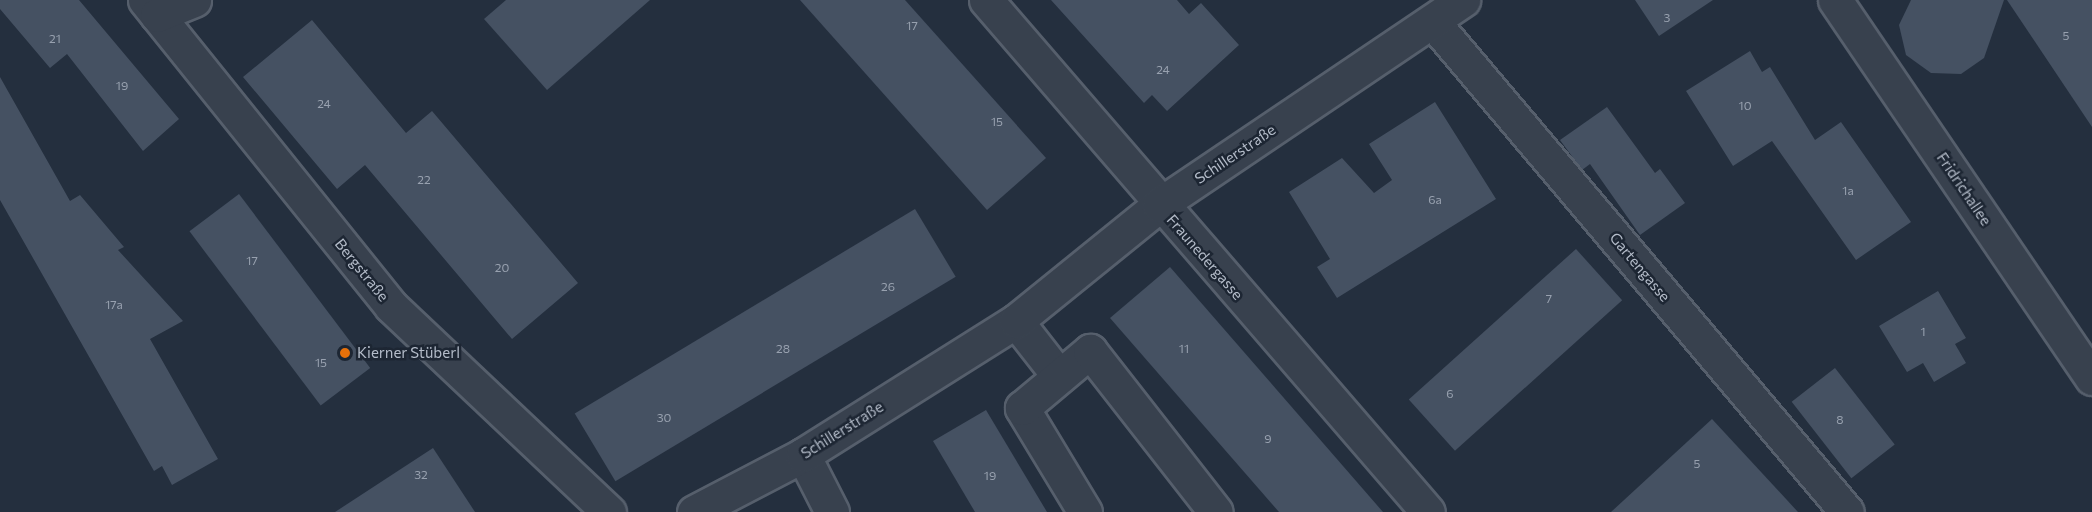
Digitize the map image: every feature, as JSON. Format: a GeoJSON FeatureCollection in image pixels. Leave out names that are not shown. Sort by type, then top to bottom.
{"type":"FeatureCollection","features":[{"type":"Feature","properties":{"kind":"street"},"geometry":{"type":"LineString","coordinates":[[151,8],[194,0]]}},
{"type":"Feature","properties":{"kind":"street","name":"Fraunedergasse"},"geometry":{"type":"LineString","coordinates":[[986,0],[1159,205],[1428,512]]}},
{"type":"Feature","properties":{"kind":"street","name":"Schillerstraße"},"geometry":{"type":"LineString","coordinates":[[694,512],[803,455],[1016,321],[1159,205],[1463,0]]}},
{"type":"Feature","properties":{"kind":"street","name":"Fridrichallee"},"geometry":{"type":"LineString","coordinates":[[1835,0],[2092,378]]}},
{"type":"Feature","properties":{"kind":"street","name":"Bergstraße"},"geometry":{"type":"LineString","coordinates":[[151,8],[391,306],[609,512]]}},
{"type":"Feature","properties":{"kind":"street","name":"Gartengasse"},"geometry":{"type":"LineString","coordinates":[[1433,22],[1847,512]]}},
{"type":"Feature","properties":{"kind":"street"},"geometry":{"type":"LineString","coordinates":[[1016,321],[1059,376]]}},
{"type":"Feature","properties":{"kind":"street"},"geometry":{"type":"LineString","coordinates":[[1085,512],[1022,408],[1090,351],[1216,512]]}},
{"type":"Feature","properties":{"kind":"street"},"geometry":{"type":"LineString","coordinates":[[803,455],[832,512]]}},
{"type":"Feature","properties":{"kind":"building"},"geometry":{"type":"Polygon","coordinates":[[[0,0],[79,0],[179,119],[143,151],[67,54],[50,68],[0,9],[0,0]]]}},
{"type":"Feature","properties":{"kind":"building"},"geometry":{"type":"Polygon","coordinates":[[[506,0],[650,0],[547,90],[484,19],[506,0]]]}},
{"type":"Feature","properties":{"kind":"building"},"geometry":{"type":"Polygon","coordinates":[[[800,0],[905,0],[1046,158],[987,210],[800,0]]]}},
{"type":"Feature","properties":{"kind":"building"},"geometry":{"type":"Polygon","coordinates":[[[1051,0],[1177,0],[1189,14],[1201,3],[1239,45],[1167,111],[1152,95],[1144,103],[1051,0]]]}},
{"type":"Feature","properties":{"kind":"building"},"geometry":{"type":"Polygon","coordinates":[[[1635,0],[1713,0],[1659,36],[1635,0]]]}},
{"type":"Feature","properties":{"kind":"building"},"geometry":{"type":"Polygon","coordinates":[[[1911,0],[2004,0],[1984,58],[1961,74],[1931,73],[1906,55],[1899,25],[1911,0]]]}},
{"type":"Feature","properties":{"kind":"building"},"geometry":{"type":"Polygon","coordinates":[[[2007,0],[2092,0],[2092,127],[2007,0]]]}},
{"type":"Feature","properties":{"kind":"building"},"geometry":{"type":"Polygon","coordinates":[[[312,20],[406,133],[432,111],[578,283],[512,339],[365,165],[337,189],[243,77],[312,20]]]}},
{"type":"Feature","properties":{"kind":"building"},"geometry":{"type":"Polygon","coordinates":[[[1750,51],[1762,72],[1770,67],[1815,140],[1841,122],[1911,222],[1856,260],[1772,141],[1733,166],[1686,91],[1750,51]]]}},
{"type":"Feature","properties":{"kind":"building"},"geometry":{"type":"Polygon","coordinates":[[[0,77],[70,201],[80,195],[124,247],[118,250],[183,321],[150,339],[218,459],[172,485],[162,466],[154,471],[0,200],[0,77]]]}},
{"type":"Feature","properties":{"kind":"building"},"geometry":{"type":"Polygon","coordinates":[[[1435,102],[1496,199],[1337,298],[1317,267],[1330,259],[1289,192],[1342,158],[1374,193],[1392,180],[1369,144],[1435,102]]]}},
{"type":"Feature","properties":{"kind":"building"},"geometry":{"type":"Polygon","coordinates":[[[1607,107],[1655,173],[1660,169],[1685,203],[1640,235],[1590,164],[1582,170],[1560,140],[1607,107]]]}},
{"type":"Feature","properties":{"kind":"building"},"geometry":{"type":"Polygon","coordinates":[[[239,194],[370,368],[321,405],[189,231],[239,194]]]}},
{"type":"Feature","properties":{"kind":"building"},"geometry":{"type":"Polygon","coordinates":[[[915,209],[956,277],[615,481],[575,413],[915,209]]]}},
{"type":"Feature","properties":{"kind":"building"},"geometry":{"type":"Polygon","coordinates":[[[1576,249],[1622,300],[1455,451],[1409,400],[1576,249]]]}},
{"type":"Feature","properties":{"kind":"building"},"geometry":{"type":"Polygon","coordinates":[[[1170,267],[1383,512],[1279,512],[1110,318],[1170,267]]]}},
{"type":"Feature","properties":{"kind":"building"},"geometry":{"type":"Polygon","coordinates":[[[1938,291],[1966,338],[1955,344],[1966,363],[1934,382],[1923,363],[1907,372],[1879,326],[1938,291]]]}},
{"type":"Feature","properties":{"kind":"building"},"geometry":{"type":"Polygon","coordinates":[[[1835,368],[1895,444],[1851,478],[1792,402],[1835,368]]]}},
{"type":"Feature","properties":{"kind":"building"},"geometry":{"type":"Polygon","coordinates":[[[986,410],[1047,512],[975,512],[933,441],[986,410]]]}},
{"type":"Feature","properties":{"kind":"building"},"geometry":{"type":"Polygon","coordinates":[[[1712,419],[1798,512],[1611,512],[1712,419]]]}},
{"type":"Feature","properties":{"kind":"building"},"geometry":{"type":"Polygon","coordinates":[[[433,448],[475,512],[335,512],[433,448]]]}},
{"type":"Feature","properties":{"kind":"place","name":"Kierner Stüberl"},"geometry":{"type":"Point","coordinates":[345,353]}}]}
